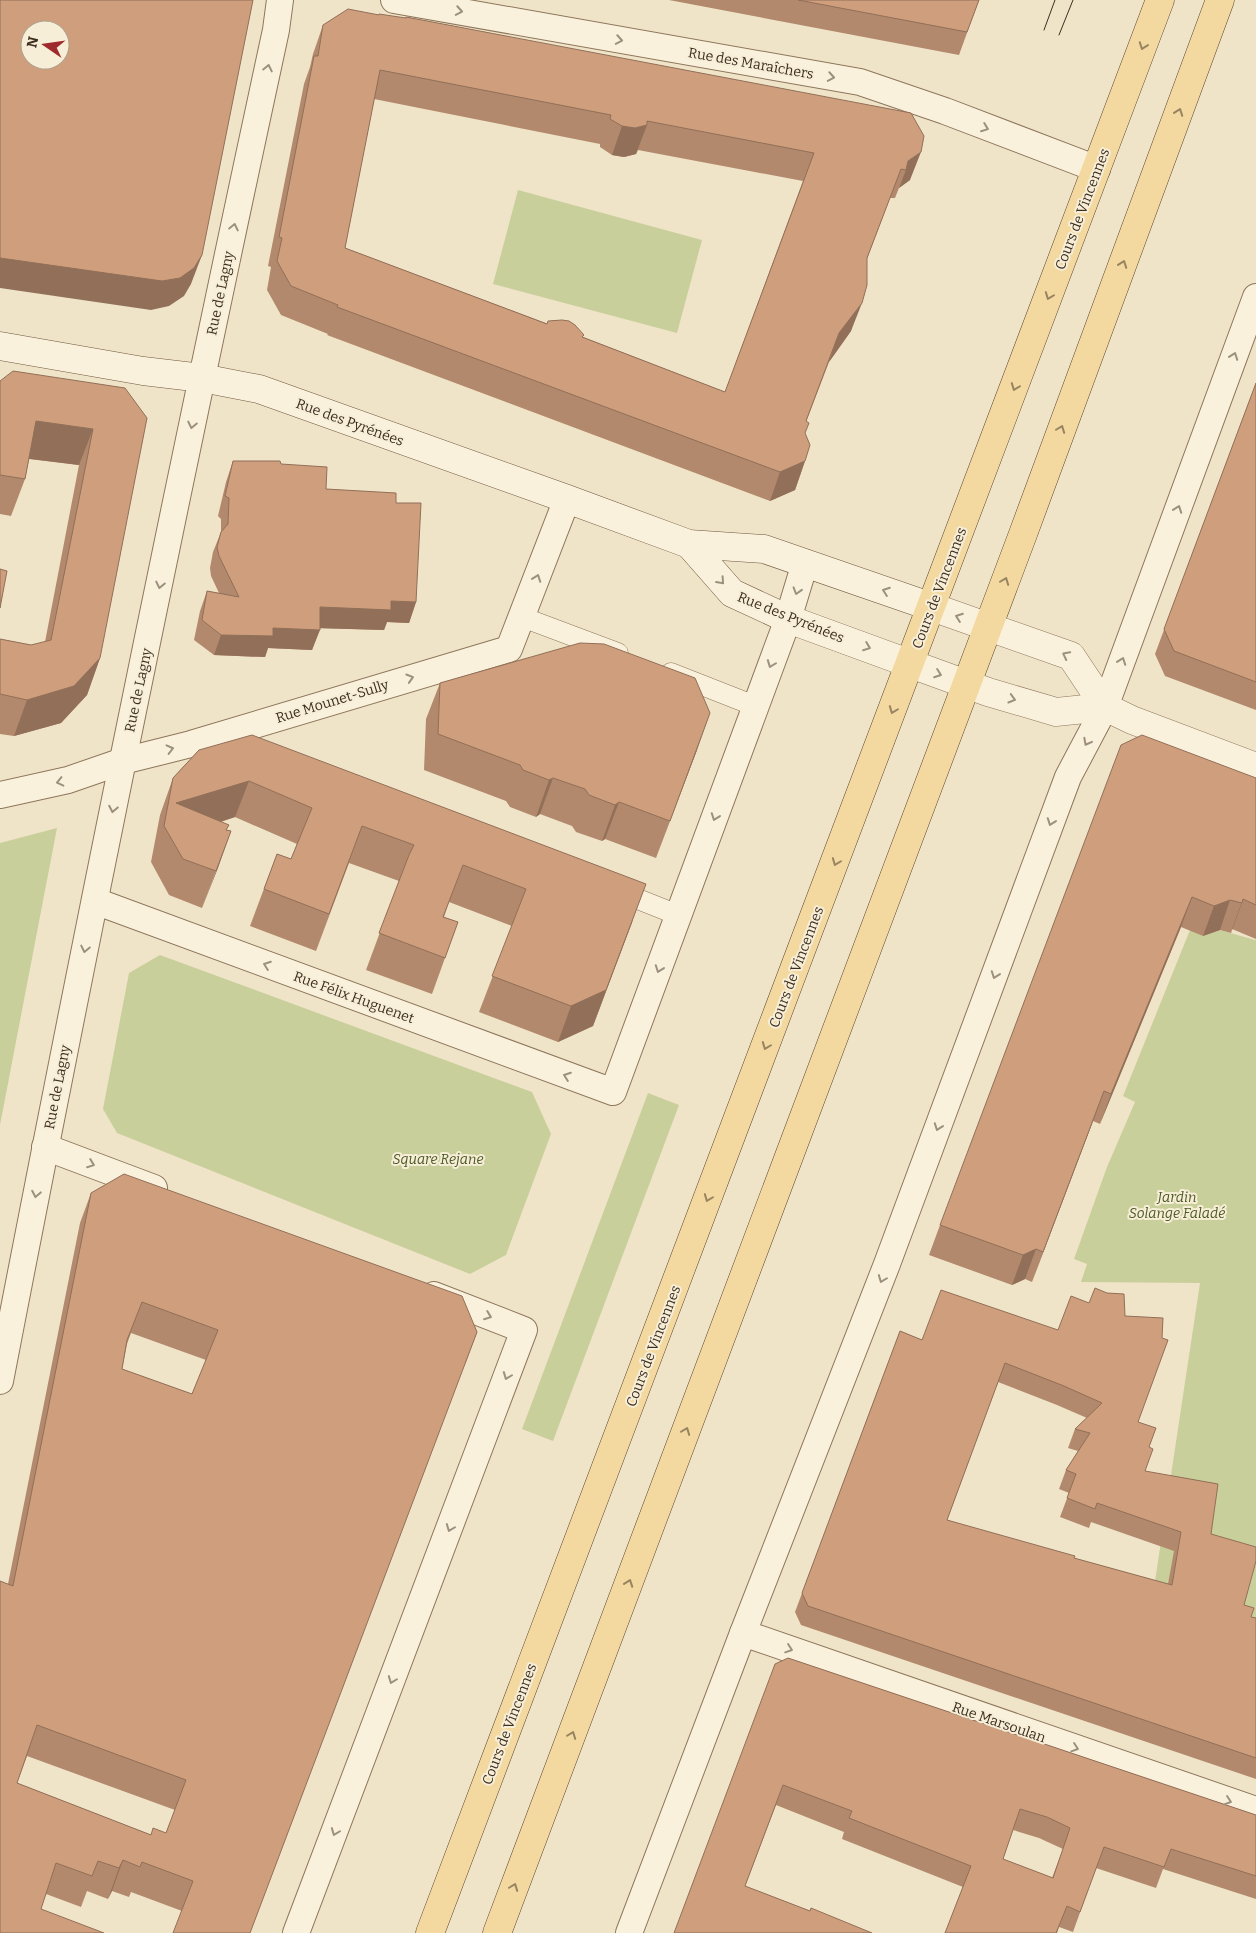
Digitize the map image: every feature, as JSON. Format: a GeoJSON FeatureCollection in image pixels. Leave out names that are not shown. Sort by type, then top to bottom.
{"type":"FeatureCollection","features":[{"type":"Feature","properties":{"kind":"main road","name":"Cours de Vincennes"},"geometry":{"type":"LineString","coordinates":[[430,1933],[1160,0]]}},
{"type":"Feature","properties":{"kind":"main road"},"geometry":{"type":"LineString","coordinates":[[497,1933],[1023,534],[1220,0]]}},
{"type":"Feature","properties":{"kind":"main road","name":"Rue des Pyrénées"},"geometry":{"type":"LineString","coordinates":[[0,346],[142,371],[202,378],[259,389],[689,544],[764,549],[1071,656],[1105,707],[1056,712],[966,684],[788,618],[732,593],[689,544]]}},
{"type":"Feature","properties":{"kind":"main road"},"geometry":{"type":"LineString","coordinates":[[1105,707],[1132,720],[1256,767]]}},
{"type":"Feature","properties":{"kind":"street","name":"Rue de Lagny"},"geometry":{"type":"LineString","coordinates":[[0,1381],[123,761],[276,30],[280,0]]}},
{"type":"Feature","properties":{"kind":"street","name":"Rue des Maraîchers"},"geometry":{"type":"LineString","coordinates":[[394,0],[860,82],[945,111],[1097,169]]}},
{"type":"Feature","properties":{"kind":"street"},"geometry":{"type":"LineString","coordinates":[[629,1933],[742,1634],[888,1264],[1068,777],[1105,707],[1256,296]]}},
{"type":"Feature","properties":{"kind":"street","name":"Rue Mounet-Sully"},"geometry":{"type":"LineString","coordinates":[[0,795],[68,780],[123,761],[192,744],[260,731],[510,649],[567,499]]}},
{"type":"Feature","properties":{"kind":"street"},"geometry":{"type":"LineString","coordinates":[[594,882],[678,915],[788,618],[805,563]]}},
{"type":"Feature","properties":{"kind":"street"},"geometry":{"type":"LineString","coordinates":[[522,617],[755,706]]}},
{"type":"Feature","properties":{"kind":"street","name":"Rue Félix Huguenet"},"geometry":{"type":"LineString","coordinates":[[95,901],[613,1092],[678,915]]}},
{"type":"Feature","properties":{"kind":"street"},"geometry":{"type":"LineString","coordinates":[[45,1147],[180,1198]]}},
{"type":"Feature","properties":{"kind":"street"},"geometry":{"type":"LineString","coordinates":[[296,1933],[524,1330],[410,1286]]}},
{"type":"Feature","properties":{"kind":"street","name":"Rue Marsoulan"},"geometry":{"type":"LineString","coordinates":[[742,1634],[1256,1810]]}},
{"type":"Feature","properties":{"kind":"green space"},"geometry":{"type":"Polygon","coordinates":[[[518,190],[702,240],[677,333],[493,284],[518,190]]]}},
{"type":"Feature","properties":{"kind":"green space"},"geometry":{"type":"Polygon","coordinates":[[[57,828],[0,1125],[0,843],[57,828]]]}},
{"type":"Feature","properties":{"kind":"green space","name":"Jardin Solange Faladé"},"geometry":{"type":"Polygon","coordinates":[[[1190,930],[1203,936],[1220,930],[1256,939],[1256,1630],[1152,1601],[1200,1283],[1081,1282],[1087,1264],[1074,1259],[1107,1167],[1135,1102],[1123,1096],[1190,930]]]}},
{"type":"Feature","properties":{"kind":"green space","name":"Square Rejane"},"geometry":{"type":"Polygon","coordinates":[[[160,955],[532,1092],[551,1134],[506,1255],[470,1274],[117,1133],[103,1109],[129,973],[160,955]]]}},
{"type":"Feature","properties":{"kind":"green space"},"geometry":{"type":"Polygon","coordinates":[[[648,1093],[679,1105],[553,1441],[522,1429],[648,1093]]]}},
{"type":"Feature","properties":{"kind":"building"},"geometry":{"type":"Polygon","coordinates":[[[0,0],[253,0],[202,255],[194,268],[180,278],[162,281],[0,258],[0,0]]]}},
{"type":"Feature","properties":{"kind":"building"},"geometry":{"type":"Polygon","coordinates":[[[798,0],[979,0],[967,32],[798,0]]]}},
{"type":"Feature","properties":{"kind":"building"},"geometry":{"type":"Polygon","coordinates":[[[348,9],[379,15],[406,17],[911,113],[924,136],[921,152],[908,161],[906,170],[901,169],[867,258],[867,285],[862,303],[839,333],[806,421],[809,423],[805,433],[810,445],[805,461],[780,472],[337,307],[338,305],[291,286],[277,261],[282,238],[279,237],[314,56],[318,56],[323,25],[348,9]],[[380,70],[345,248],[547,324],[548,321],[569,321],[584,335],[582,337],[725,392],[814,153],[647,121],[647,125],[635,128],[622,126],[610,119],[611,115],[380,70]]]}},
{"type":"Feature","properties":{"kind":"building"},"geometry":{"type":"Polygon","coordinates":[[[13,371],[125,388],[147,418],[100,658],[74,686],[27,700],[0,694],[0,639],[31,645],[51,640],[93,429],[36,421],[25,479],[0,475],[0,381],[13,371]]]}},
{"type":"Feature","properties":{"kind":"building"},"geometry":{"type":"Polygon","coordinates":[[[1256,383],[1256,682],[1174,651],[1164,629],[1256,383]]]}},
{"type":"Feature","properties":{"kind":"building"},"geometry":{"type":"Polygon","coordinates":[[[233,461],[280,461],[281,464],[327,467],[326,489],[396,493],[396,503],[421,503],[416,602],[391,601],[391,610],[320,607],[320,630],[273,628],[273,636],[221,635],[202,620],[207,591],[239,597],[219,556],[217,547],[221,532],[228,524],[229,498],[225,496],[233,461]]]}},
{"type":"Feature","properties":{"kind":"building"},"geometry":{"type":"Polygon","coordinates":[[[0,569],[7,571],[0,608],[0,569]]]}},
{"type":"Feature","properties":{"kind":"building"},"geometry":{"type":"Polygon","coordinates":[[[580,643],[604,644],[695,678],[710,713],[670,821],[619,802],[615,805],[589,795],[585,789],[553,778],[549,780],[523,770],[520,765],[438,734],[440,683],[580,643]]]}},
{"type":"Feature","properties":{"kind":"building"},"geometry":{"type":"Polygon","coordinates":[[[252,735],[646,884],[606,990],[571,1006],[492,976],[526,889],[463,865],[443,917],[458,922],[445,958],[379,933],[414,845],[362,826],[329,914],[264,889],[277,854],[291,859],[312,808],[249,781],[176,803],[229,825],[226,830],[231,831],[216,871],[183,859],[164,826],[173,778],[199,750],[252,735]]]}},
{"type":"Feature","properties":{"kind":"building"},"geometry":{"type":"Polygon","coordinates":[[[1142,735],[1256,778],[1256,905],[1243,899],[1242,903],[1230,900],[1214,906],[1192,897],[1111,1094],[1104,1091],[1043,1252],[1036,1249],[1023,1255],[940,1225],[1121,745],[1142,735]]]}},
{"type":"Feature","properties":{"kind":"building"},"geometry":{"type":"Polygon","coordinates":[[[124,1174],[462,1296],[477,1332],[250,1933],[173,1933],[193,1881],[142,1862],[140,1867],[123,1860],[119,1868],[98,1861],[92,1876],[56,1863],[41,1909],[104,1933],[0,1933],[0,1581],[13,1586],[91,1193],[124,1174]],[[142,1302],[127,1340],[122,1369],[192,1394],[218,1330],[142,1302]],[[37,1725],[17,1783],[151,1835],[153,1828],[166,1833],[186,1780],[37,1725]]]}},
{"type":"Feature","properties":{"kind":"building"},"geometry":{"type":"Polygon","coordinates":[[[1095,1288],[1107,1293],[1124,1294],[1125,1316],[1163,1318],[1162,1338],[1168,1340],[1138,1422],[1156,1428],[1149,1447],[1153,1449],[1145,1471],[1218,1484],[1211,1534],[1256,1547],[1256,1561],[1244,1605],[1254,1608],[1251,1617],[1256,1618],[1256,1758],[808,1606],[802,1593],[900,1331],[922,1340],[941,1290],[1058,1330],[1071,1296],[1089,1303],[1095,1288]],[[1005,1363],[947,1520],[1172,1585],[1181,1532],[1097,1503],[1095,1509],[1067,1498],[1076,1474],[1066,1470],[1090,1433],[1075,1429],[1102,1403],[1005,1363]]]}},
{"type":"Feature","properties":{"kind":"building"},"geometry":{"type":"Polygon","coordinates":[[[788,1658],[1256,1815],[1256,1876],[1171,1849],[1164,1867],[1104,1847],[1080,1912],[1067,1906],[1056,1933],[945,1933],[971,1866],[849,1818],[852,1811],[783,1785],[745,1886],[810,1911],[811,1908],[872,1933],[674,1933],[775,1664],[788,1658]],[[1020,1809],[1003,1859],[1053,1878],[1070,1828],[1047,1817],[1020,1809]]]}},
{"type":"Feature","properties":{"kind":"tram line"},"geometry":{"type":"LineString","coordinates":[[1044,30],[1055,0]]}},
{"type":"Feature","properties":{"kind":"tram line"},"geometry":{"type":"LineString","coordinates":[[1059,35],[1073,0]]}}]}
